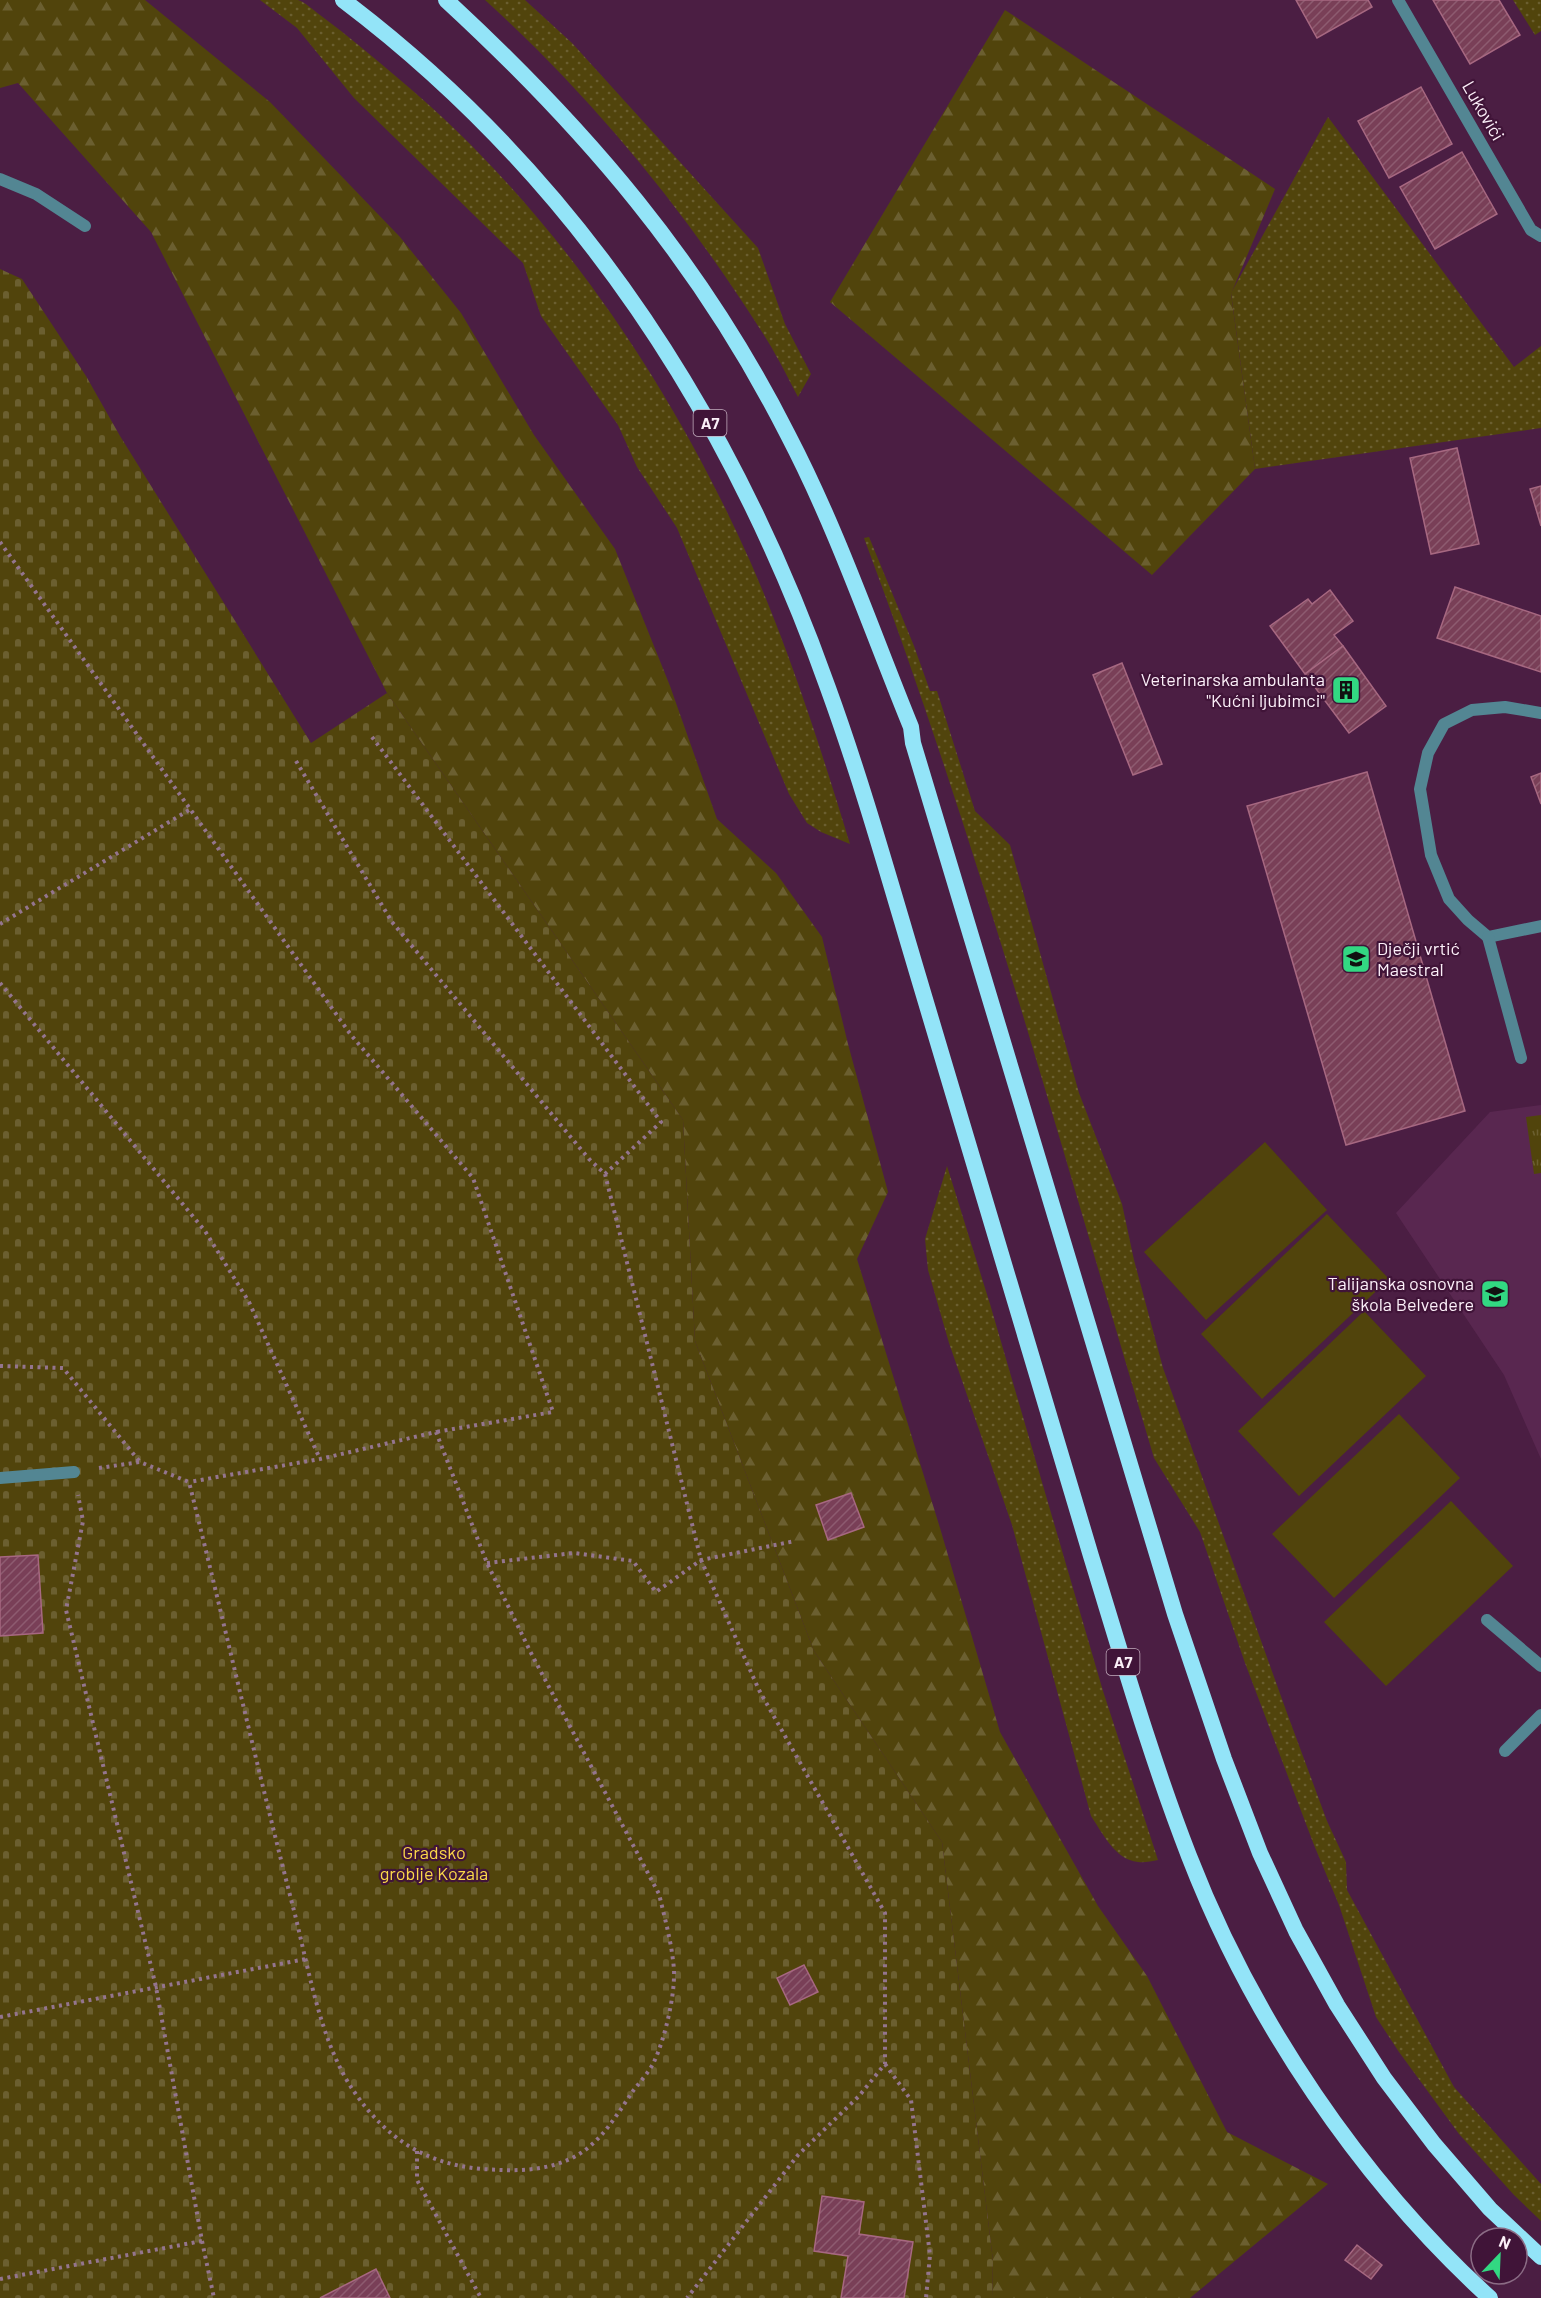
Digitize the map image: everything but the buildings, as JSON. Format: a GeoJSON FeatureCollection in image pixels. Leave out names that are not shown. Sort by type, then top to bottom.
{"type":"FeatureCollection","features":[{"type":"Feature","properties":{"kind":"highway","name":"A7"},"geometry":{"type":"LineString","coordinates":[[343,0],[385,32],[441,82],[502,142],[559,205],[612,271],[660,341],[703,411],[742,486],[784,576],[841,723],[1134,1697],[1189,1858],[1223,1935],[1262,2008],[1306,2081],[1356,2151],[1408,2214],[1490,2298]]}},
{"type":"Feature","properties":{"kind":"highway"},"geometry":{"type":"LineString","coordinates":[[446,0],[508,57],[556,107],[640,204],[698,281],[793,443],[860,596],[910,727],[916,754],[1175,1614],[1224,1759],[1260,1853],[1296,1931],[1322,1978],[1384,2078],[1434,2144],[1490,2209],[1541,2257]]}},
{"type":"Feature","properties":{"kind":"street","name":"Lukovići"},"geometry":{"type":"LineString","coordinates":[[1398,0],[1531,230],[1541,236]]}},
{"type":"Feature","properties":{"kind":"street"},"geometry":{"type":"LineString","coordinates":[[0,179],[36,194],[85,226]]}},
{"type":"Feature","properties":{"kind":"street"},"geometry":{"type":"LineString","coordinates":[[1521,1058],[1488,937],[1449,899],[1431,855],[1420,789],[1428,753],[1444,724],[1472,710],[1505,707],[1541,713]]}},
{"type":"Feature","properties":{"kind":"street"},"geometry":{"type":"LineString","coordinates":[[1488,937],[1541,926]]}},
{"type":"Feature","properties":{"kind":"street"},"geometry":{"type":"LineString","coordinates":[[0,1478],[74,1472]]}},
{"type":"Feature","properties":{"kind":"street"},"geometry":{"type":"LineString","coordinates":[[1487,1620],[1541,1666]]}},
{"type":"Feature","properties":{"kind":"street"},"geometry":{"type":"LineString","coordinates":[[1505,1751],[1541,1715]]}},
{"type":"Feature","properties":{"kind":"path"},"geometry":{"type":"LineString","coordinates":[[0,542],[351,1035],[473,1178],[553,1412],[436,1432],[320,1459],[189,1482],[140,1462],[63,1368],[0,1366]]}},
{"type":"Feature","properties":{"kind":"path"},"geometry":{"type":"LineString","coordinates":[[372,737],[661,1122],[605,1174]]}},
{"type":"Feature","properties":{"kind":"path"},"geometry":{"type":"LineString","coordinates":[[296,761],[392,922],[581,1149],[605,1174],[701,1560],[759,1690],[885,1913],[885,2064],[910,2100],[930,2254],[926,2298]]}},
{"type":"Feature","properties":{"kind":"path"},"geometry":{"type":"LineString","coordinates":[[0,924],[189,810]]}},
{"type":"Feature","properties":{"kind":"path"},"geometry":{"type":"LineString","coordinates":[[0,983],[205,1232],[249,1302],[320,1459]]}},
{"type":"Feature","properties":{"kind":"path"},"geometry":{"type":"LineString","coordinates":[[189,1482],[306,1959],[325,2032],[339,2066],[354,2092],[378,2124],[396,2140],[417,2151],[445,2162],[471,2168],[508,2171],[545,2168],[572,2158],[602,2135],[653,2063],[672,2004],[674,1971],[669,1936],[659,1894],[532,1655],[487,1563],[436,1432]]}},
{"type":"Feature","properties":{"kind":"path"},"geometry":{"type":"LineString","coordinates":[[140,1462],[74,1472],[83,1521],[66,1610],[156,1987],[214,2298]]}},
{"type":"Feature","properties":{"kind":"path"},"geometry":{"type":"LineString","coordinates":[[487,1563],[574,1553],[633,1561],[656,1592],[701,1560],[795,1541]]}},
{"type":"Feature","properties":{"kind":"path"},"geometry":{"type":"LineString","coordinates":[[0,2017],[306,1959]]}},
{"type":"Feature","properties":{"kind":"path"},"geometry":{"type":"LineString","coordinates":[[687,2298],[798,2155],[858,2096],[885,2064]]}},
{"type":"Feature","properties":{"kind":"path"},"geometry":{"type":"LineString","coordinates":[[417,2151],[417,2180],[481,2298]]}},
{"type":"Feature","properties":{"kind":"path"},"geometry":{"type":"LineString","coordinates":[[0,2279],[202,2241]]}},
{"type":"Feature","properties":{"kind":"shaded area","name":"Talijanska osnovna škola Belvedere"},"geometry":{"type":"Polygon","coordinates":[[[1541,1105],[1541,1459],[1504,1375],[1396,1213],[1490,1112],[1541,1105]]]}},
{"type":"Feature","properties":{"kind":"green space"},"geometry":{"type":"Polygon","coordinates":[[[0,0],[145,0],[270,102],[400,237],[461,313],[534,435],[615,549],[670,686],[717,819],[776,873],[822,937],[888,1192],[857,1259],[1000,1732],[1098,1906],[1147,1976],[1227,2132],[1328,2184],[1190,2298],[992,2298],[993,2261],[942,1842],[814,1651],[695,1341],[683,1120],[387,693],[151,232],[18,83],[0,88],[0,0]]]}},
{"type":"Feature","properties":{"kind":"green space"},"geometry":{"type":"Polygon","coordinates":[[[260,0],[303,2],[399,79],[455,129],[507,183],[556,240],[602,300],[644,363],[682,427],[750,561],[804,701],[850,844],[821,832],[807,823],[789,794],[677,528],[637,467],[618,425],[541,316],[523,263],[354,98],[297,28],[260,0]]]}},
{"type":"Feature","properties":{"kind":"green space"},"geometry":{"type":"Polygon","coordinates":[[[485,0],[525,0],[572,43],[758,248],[785,324],[811,374],[798,397],[760,329],[667,197],[598,114],[562,75],[485,0]]]}},
{"type":"Feature","properties":{"kind":"green space"},"geometry":{"type":"Polygon","coordinates":[[[1513,0],[1541,0],[1541,31],[1535,35],[1513,0]]]}},
{"type":"Feature","properties":{"kind":"green space"},"geometry":{"type":"Polygon","coordinates":[[[1005,10],[1275,189],[1231,294],[1255,469],[1152,575],[830,302],[1005,10]]]}},
{"type":"Feature","properties":{"kind":"green space"},"geometry":{"type":"Polygon","coordinates":[[[1328,117],[1514,367],[1541,346],[1541,428],[1255,469],[1231,293],[1328,117]]]}},
{"type":"Feature","properties":{"kind":"green space","name":"Gradsko groblje Kozala"},"geometry":{"type":"Polygon","coordinates":[[[0,269],[22,279],[86,376],[120,436],[311,743],[387,693],[683,1120],[695,1341],[814,1651],[942,1842],[993,2261],[992,2298],[0,2298],[0,269]]]}},
{"type":"Feature","properties":{"kind":"green space"},"geometry":{"type":"Polygon","coordinates":[[[869,537],[930,691],[937,691],[975,811],[1010,845],[1079,1093],[1122,1204],[1134,1260],[1163,1368],[1327,1821],[1346,1862],[1347,1890],[1454,2087],[1541,2184],[1541,2221],[1514,2195],[1459,2134],[1376,2017],[1339,1905],[1245,1663],[1200,1532],[1154,1458],[1017,995],[944,765],[864,538],[869,537]]]}},
{"type":"Feature","properties":{"kind":"green space"},"geometry":{"type":"Polygon","coordinates":[[[1541,1115],[1541,1173],[1534,1174],[1526,1117],[1541,1115]]]}},
{"type":"Feature","properties":{"kind":"green space"},"geometry":{"type":"Polygon","coordinates":[[[1265,1142],[1327,1210],[1206,1320],[1144,1252],[1265,1142]]]}},
{"type":"Feature","properties":{"kind":"green space"},"geometry":{"type":"Polygon","coordinates":[[[947,1166],[990,1304],[1103,1691],[1158,1860],[1138,1862],[1122,1856],[1110,1844],[1091,1816],[1012,1525],[949,1343],[928,1270],[925,1239],[947,1166]]]}},
{"type":"Feature","properties":{"kind":"green space"},"geometry":{"type":"Polygon","coordinates":[[[1327,1214],[1389,1279],[1262,1399],[1201,1334],[1327,1214]]]}},
{"type":"Feature","properties":{"kind":"green space"},"geometry":{"type":"Polygon","coordinates":[[[1364,1311],[1426,1376],[1299,1496],[1238,1431],[1364,1311]]]}},
{"type":"Feature","properties":{"kind":"green space"},"geometry":{"type":"Polygon","coordinates":[[[1399,1414],[1460,1478],[1334,1598],[1272,1534],[1399,1414]]]}},
{"type":"Feature","properties":{"kind":"green space"},"geometry":{"type":"Polygon","coordinates":[[[1451,1501],[1513,1566],[1386,1686],[1324,1622],[1451,1501]]]}},
{"type":"Feature","properties":{"kind":"place","name":"Veterinarska ambulanta \"Kućni ljubimci\""},"geometry":{"type":"Point","coordinates":[1346,690]}},
{"type":"Feature","properties":{"kind":"place","name":"Dječji vrtić Maestral"},"geometry":{"type":"Point","coordinates":[1356,959]}},
{"type":"Feature","properties":{"kind":"place","name":"Talijanska osnovna škola Belvedere"},"geometry":{"type":"Point","coordinates":[1495,1294]}}]}
